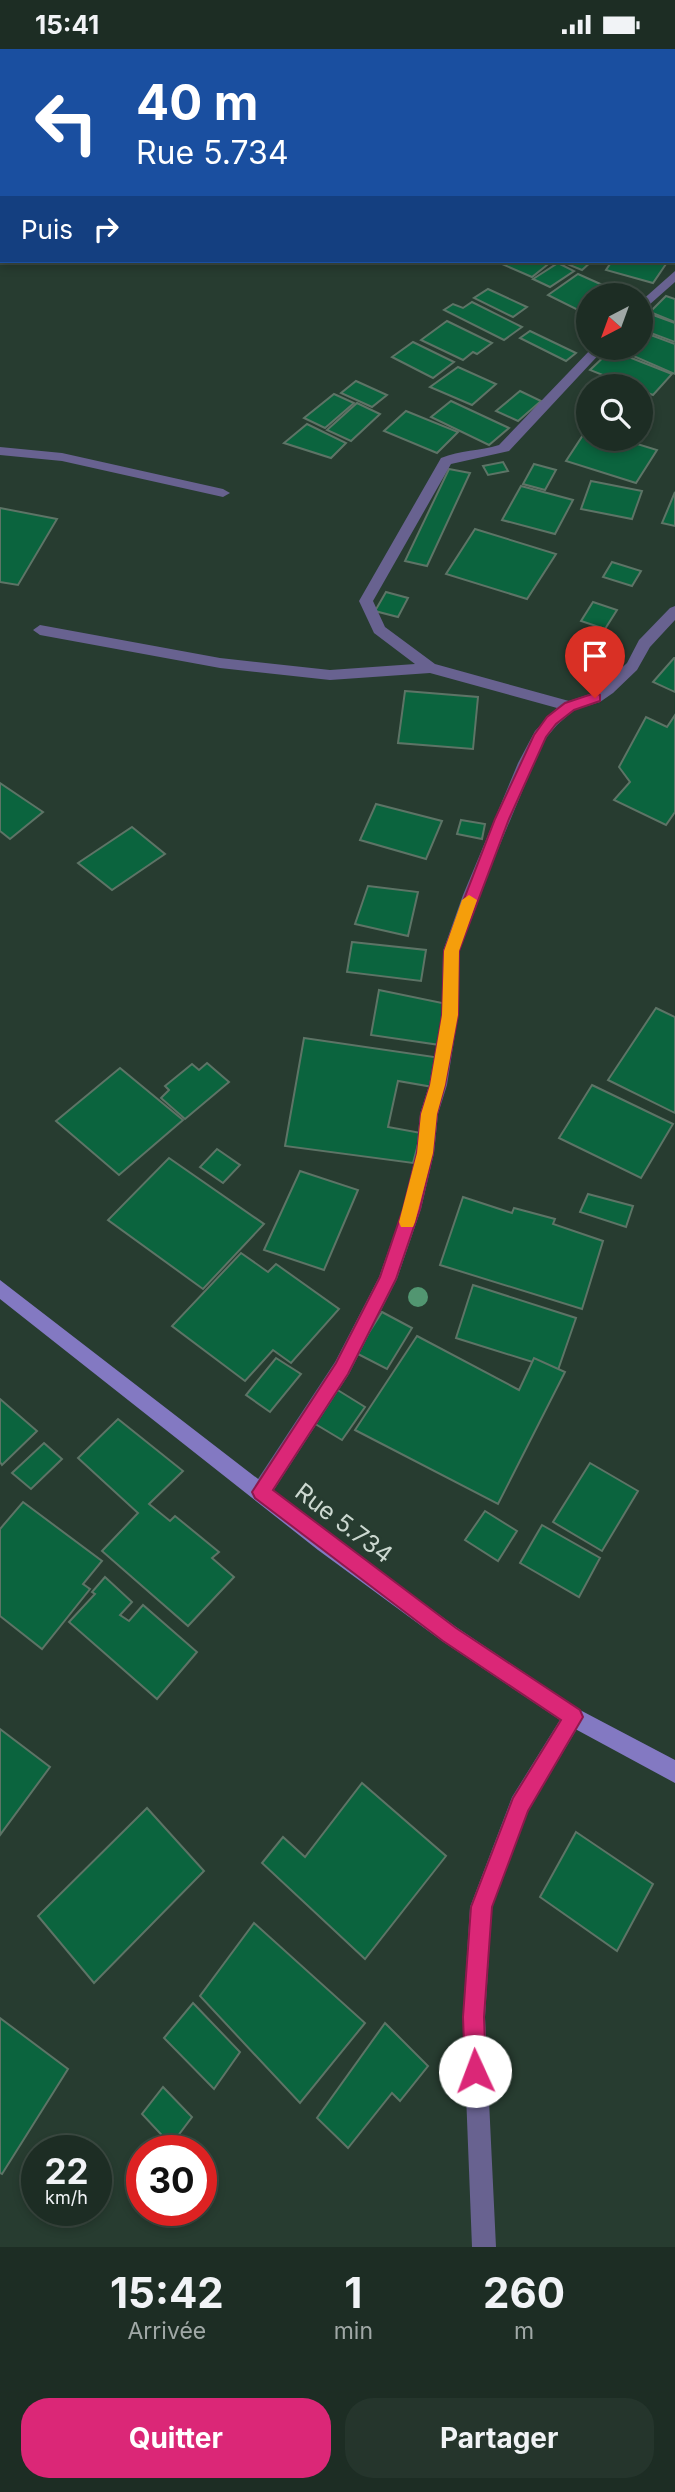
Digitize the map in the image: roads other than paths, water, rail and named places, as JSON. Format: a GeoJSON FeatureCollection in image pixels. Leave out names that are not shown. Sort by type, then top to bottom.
{"type":"FeatureCollection","features":[{"type":"Feature","properties":{"kind":"street"},"geometry":{"type":"LineString","coordinates":[[653,296],[675,275]]}},
{"type":"Feature","properties":{"kind":"street"},"geometry":{"type":"LineString","coordinates":[[430,668],[379,630],[366,601],[446,461],[457,456],[481,455],[504,448],[587,361]]}},
{"type":"Feature","properties":{"kind":"street"},"geometry":{"type":"LineString","coordinates":[[0,451],[62,457],[223,493]]}},
{"type":"Feature","properties":{"kind":"street"},"geometry":{"type":"LineString","coordinates":[[261,1492],[342,1368],[388,1279],[412,1209],[425,1153],[429,1114],[438,1085],[450,1015],[452,951],[471,895],[526,763],[540,735],[552,721],[569,706],[595,698],[608,689],[632,666],[644,644],[675,611]]}},
{"type":"Feature","properties":{"kind":"street"},"geometry":{"type":"LineString","coordinates":[[40,630],[220,663],[330,675],[430,668],[569,706]]}},
{"type":"Feature","properties":{"kind":"street","name":"Rue 5.734"},"geometry":{"type":"LineString","coordinates":[[0,1288],[449,1635],[573,1717],[675,1772]]}},
{"type":"Feature","properties":{"kind":"street"},"geometry":{"type":"LineString","coordinates":[[484,2247],[474,2017],[481,1907],[520,1805],[573,1717]]}}]}
